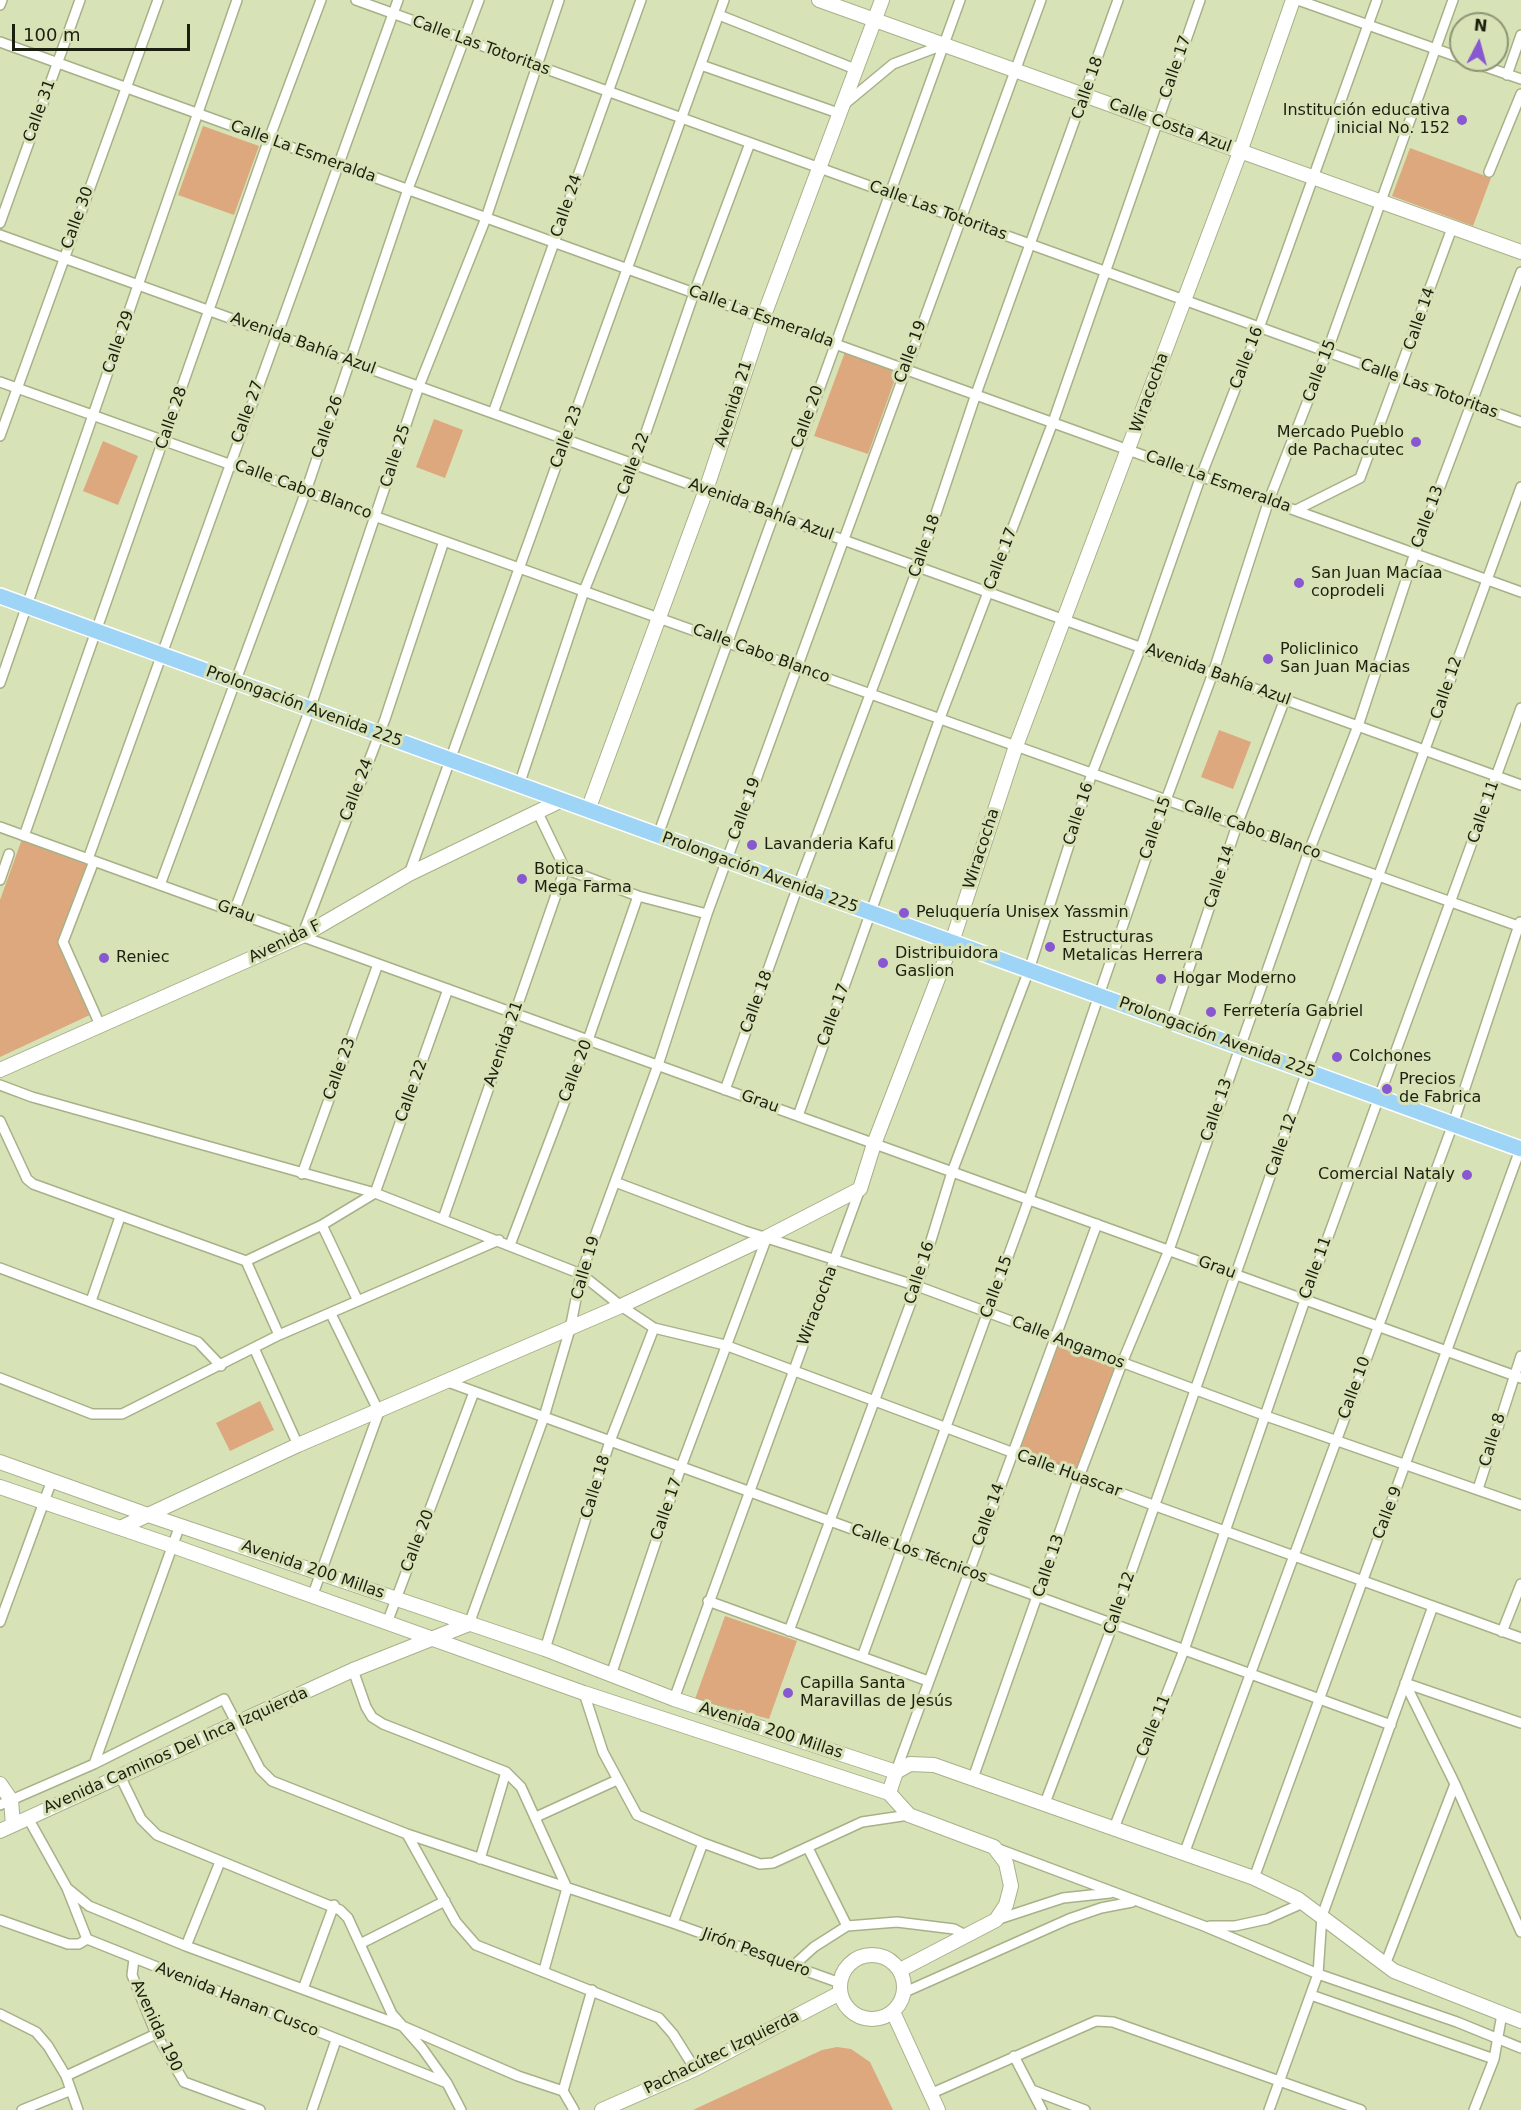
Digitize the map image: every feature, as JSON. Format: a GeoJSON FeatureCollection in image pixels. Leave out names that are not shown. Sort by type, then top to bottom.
{"type":"FeatureCollection","features":[{"type":"Feature","properties":{"kind":"main road","name":"Prolongación Avenida 225"},"geometry":{"type":"LineString","coordinates":[[0,596],[1521,1148]]}},
{"type":"Feature","properties":{"kind":"street"},"geometry":{"type":"LineString","coordinates":[[0,5],[2,0]]}},
{"type":"Feature","properties":{"kind":"street","name":"Calle 31"},"geometry":{"type":"LineString","coordinates":[[0,223],[80,0]]}},
{"type":"Feature","properties":{"kind":"street","name":"Calle 30"},"geometry":{"type":"LineString","coordinates":[[0,436],[158,0]]}},
{"type":"Feature","properties":{"kind":"street","name":"Calle 29"},"geometry":{"type":"LineString","coordinates":[[0,683],[237,0]]}},
{"type":"Feature","properties":{"kind":"street","name":"Calle 28"},"geometry":{"type":"LineString","coordinates":[[24,836],[268,139],[321,0]]}},
{"type":"Feature","properties":{"kind":"street","name":"Calle Las Totoritas"},"geometry":{"type":"LineString","coordinates":[[356,0],[1521,422]]}},
{"type":"Feature","properties":{"kind":"street","name":"Calle 27"},"geometry":{"type":"LineString","coordinates":[[100,1026],[63,942],[160,654],[398,0]]}},
{"type":"Feature","properties":{"kind":"street","name":"Calle 26"},"geometry":{"type":"LineString","coordinates":[[160,885],[306,491],[408,189],[479,0]]}},
{"type":"Feature","properties":{"kind":"street","name":"Calle 25"},"geometry":{"type":"LineString","coordinates":[[234,912],[310,709],[419,386],[486,218],[560,0]]}},
{"type":"Feature","properties":{"kind":"street","name":"Calle 24"},"geometry":{"type":"LineString","coordinates":[[493,413],[641,0]]}},
{"type":"Feature","properties":{"kind":"street","name":"Calle 23"},"geometry":{"type":"LineString","coordinates":[[409,874],[724,0]]}},
{"type":"Feature","properties":{"kind":"street","name":"Calle Costa Azul"},"geometry":{"type":"LineString","coordinates":[[819,0],[1312,179],[1521,252]]}},
{"type":"Feature","properties":{"kind":"street","name":"Avenida 21"},"geometry":{"type":"LineString","coordinates":[[588,810],[706,490],[763,318],[882,0]]}},
{"type":"Feature","properties":{"kind":"street","name":"Calle 20"},"geometry":{"type":"LineString","coordinates":[[658,835],[960,0]]}},
{"type":"Feature","properties":{"kind":"street","name":"Calle 19"},"geometry":{"type":"LineString","coordinates":[[469,1624],[544,1417],[570,1329],[581,1274],[658,1065],[706,915],[1041,0]]}},
{"type":"Feature","properties":{"kind":"street","name":"Calle 18"},"geometry":{"type":"LineString","coordinates":[[725,1090],[869,693],[918,567],[976,394],[1032,245],[1118,0]]}},
{"type":"Feature","properties":{"kind":"street","name":"Calle 17"},"geometry":{"type":"LineString","coordinates":[[798,1116],[940,718],[1053,422],[1200,0]]}},
{"type":"Feature","properties":{"kind":"street","name":"Wiracocha"},"geometry":{"type":"LineString","coordinates":[[674,1699],[792,1372],[836,1259],[874,1143],[952,942],[1016,746],[1240,152],[1293,0]]}},
{"type":"Feature","properties":{"kind":"street"},"geometry":{"type":"LineString","coordinates":[[1298,0],[1367,27],[1449,54]]}},
{"type":"Feature","properties":{"kind":"street","name":"Calle 16"},"geometry":{"type":"LineString","coordinates":[[789,1631],[916,1286],[952,1172],[1029,970],[1092,773],[1141,647],[1201,476],[1259,328],[1377,0]]}},
{"type":"Feature","properties":{"kind":"street","name":"Calle 15"},"geometry":{"type":"LineString","coordinates":[[862,1657],[1029,1199],[1166,800],[1213,673],[1269,500],[1327,352],[1453,0]]}},
{"type":"Feature","properties":{"kind":"street"},"geometry":{"type":"LineString","coordinates":[[719,15],[855,69]]}},
{"type":"Feature","properties":{"kind":"street"},"geometry":{"type":"LineString","coordinates":[[1507,75],[1521,36]]}},
{"type":"Feature","properties":{"kind":"street","name":"Calle La Esmeralda"},"geometry":{"type":"LineString","coordinates":[[0,42],[1521,592]]}},
{"type":"Feature","properties":{"kind":"street"},"geometry":{"type":"LineString","coordinates":[[701,65],[842,109],[893,64],[943,45]]}},
{"type":"Feature","properties":{"kind":"street"},"geometry":{"type":"LineString","coordinates":[[1499,72],[1521,79]]}},
{"type":"Feature","properties":{"kind":"street"},"geometry":{"type":"LineString","coordinates":[[1489,172],[1521,94]]}},
{"type":"Feature","properties":{"kind":"street","name":"Calle 22"},"geometry":{"type":"LineString","coordinates":[[519,785],[584,591],[635,464],[694,293],[750,143]]}},
{"type":"Feature","properties":{"kind":"street","name":"Calle 14"},"geometry":{"type":"LineString","coordinates":[[1296,510],[1360,478],[1399,378],[1452,228]]}},
{"type":"Feature","properties":{"kind":"street","name":"Avenida Bahía Azul"},"geometry":{"type":"LineString","coordinates":[[0,234],[1521,785]]}},
{"type":"Feature","properties":{"kind":"street","name":"Calle 13"},"geometry":{"type":"LineString","coordinates":[[973,1778],[1039,1597],[1079,1477],[1122,1363],[1169,1250],[1309,851],[1358,726],[1415,553],[1521,272]]}},
{"type":"Feature","properties":{"kind":"street","name":"Calle Cabo Blanco"},"geometry":{"type":"LineString","coordinates":[[0,382],[1520,925]]}},
{"type":"Feature","properties":{"kind":"street","name":"Calle 12"},"geometry":{"type":"LineString","coordinates":[[1045,1803],[1113,1624],[1377,875],[1521,487]]}},
{"type":"Feature","properties":{"kind":"street","name":"Calle 24"},"geometry":{"type":"LineString","coordinates":[[302,936],[379,734],[444,541]]}},
{"type":"Feature","properties":{"kind":"street","name":"Calle 14"},"geometry":{"type":"LineString","coordinates":[[1171,1022],[1237,825],[1285,699]]}},
{"type":"Feature","properties":{"kind":"street","name":"Calle 11"},"geometry":{"type":"LineString","coordinates":[[1114,1828],[1184,1650],[1305,1299],[1521,708]]}},
{"type":"Feature","properties":{"kind":"street","name":"Avenida F"},"geometry":{"type":"LineString","coordinates":[[0,1070],[302,936],[409,874],[562,801]]}},
{"type":"Feature","properties":{"kind":"street"},"geometry":{"type":"LineString","coordinates":[[538,813],[565,869],[638,896],[706,915]]}},
{"type":"Feature","properties":{"kind":"street","name":"Grau"},"geometry":{"type":"LineString","coordinates":[[0,827],[1517,1376]]}},
{"type":"Feature","properties":{"kind":"street"},"geometry":{"type":"LineString","coordinates":[[0,880],[9,854]]}},
{"type":"Feature","properties":{"kind":"street","name":"Avenida 21"},"geometry":{"type":"LineString","coordinates":[[443,1219],[565,869]]}},
{"type":"Feature","properties":{"kind":"street","name":"Calle 20"},"geometry":{"type":"LineString","coordinates":[[510,1245],[588,1040],[638,896]]}},
{"type":"Feature","properties":{"kind":"street","name":"Calle 10"},"geometry":{"type":"LineString","coordinates":[[1184,1854],[1453,1124],[1520,925]]}},
{"type":"Feature","properties":{"kind":"street","name":"Calle 23"},"geometry":{"type":"LineString","coordinates":[[302,1174],[378,964]]}},
{"type":"Feature","properties":{"kind":"street","name":"Calle 22"},"geometry":{"type":"LineString","coordinates":[[375,1193],[448,989]]}},
{"type":"Feature","properties":{"kind":"street","name":"Calle Huascar"},"geometry":{"type":"LineString","coordinates":[[0,1085],[32,1097],[375,1193],[581,1274],[621,1306],[654,1328],[725,1345],[1153,1506],[1521,1638]]}},
{"type":"Feature","properties":{"kind":"street"},"geometry":{"type":"LineString","coordinates":[[0,1120],[27,1179],[33,1184],[246,1261],[322,1225],[375,1193]]}},
{"type":"Feature","properties":{"kind":"street","name":"Calle 9"},"geometry":{"type":"LineString","coordinates":[[1254,1878],[1406,1466],[1445,1350],[1521,1148]]}},
{"type":"Feature","properties":{"kind":"street","name":"Calle Angamos"},"geometry":{"type":"LineString","coordinates":[[615,1182],[767,1237],[916,1286],[1195,1391],[1521,1505]]}},
{"type":"Feature","properties":{"kind":"street"},"geometry":{"type":"LineString","coordinates":[[120,1528],[298,1445],[621,1306],[767,1237],[860,1189]]}},
{"type":"Feature","properties":{"kind":"street"},"geometry":{"type":"LineString","coordinates":[[91,1301],[120,1217]]}},
{"type":"Feature","properties":{"kind":"street","name":"Calle 14"},"geometry":{"type":"LineString","coordinates":[[896,1772],[1097,1224]]}},
{"type":"Feature","properties":{"kind":"street"},"geometry":{"type":"LineString","coordinates":[[322,1225],[358,1301]]}},
{"type":"Feature","properties":{"kind":"street","name":"Calle 17"},"geometry":{"type":"LineString","coordinates":[[611,1675],[681,1467],[767,1237]]}},
{"type":"Feature","properties":{"kind":"street"},"geometry":{"type":"LineString","coordinates":[[0,1378],[92,1414],[106,1416],[122,1414],[279,1335],[499,1240]]}},
{"type":"Feature","properties":{"kind":"street"},"geometry":{"type":"LineString","coordinates":[[246,1261],[279,1335]]}},
{"type":"Feature","properties":{"kind":"street"},"geometry":{"type":"LineString","coordinates":[[0,1268],[198,1342],[221,1366]]}},
{"type":"Feature","properties":{"kind":"street"},"geometry":{"type":"LineString","coordinates":[[312,1597],[379,1412],[331,1314]]}},
{"type":"Feature","properties":{"kind":"street","name":"Calle 18"},"geometry":{"type":"LineString","coordinates":[[545,1649],[610,1441],[654,1328]]}},
{"type":"Feature","properties":{"kind":"street"},"geometry":{"type":"LineString","coordinates":[[254,1348],[298,1445]]}},
{"type":"Feature","properties":{"kind":"street","name":"Calle 8"},"geometry":{"type":"LineString","coordinates":[[1478,1489],[1517,1376],[1521,1356]]}},
{"type":"Feature","properties":{"kind":"street","name":"Calle Los Técnicos"},"geometry":{"type":"LineString","coordinates":[[448,1382],[1390,1725]]}},
{"type":"Feature","properties":{"kind":"street","name":"Calle 20"},"geometry":{"type":"LineString","coordinates":[[387,1623],[474,1392]]}},
{"type":"Feature","properties":{"kind":"street","name":"Avenida 200 Millas"},"geometry":{"type":"LineString","coordinates":[[0,1462],[148,1515],[545,1649],[674,1699],[896,1772]]}},
{"type":"Feature","properties":{"kind":"street"},"geometry":{"type":"LineString","coordinates":[[0,1622],[52,1480]]}},
{"type":"Feature","properties":{"kind":"street"},"geometry":{"type":"LineString","coordinates":[[0,1487],[584,1693],[889,1793],[909,1815],[1204,1926],[1318,1974],[1521,2048]]}},
{"type":"Feature","properties":{"kind":"street"},"geometry":{"type":"LineString","coordinates":[[94,1764],[180,1525]]}},
{"type":"Feature","properties":{"kind":"street"},"geometry":{"type":"LineString","coordinates":[[1502,1632],[1521,1584]]}},
{"type":"Feature","properties":{"kind":"street"},"geometry":{"type":"LineString","coordinates":[[708,1601],[928,1681]]}},
{"type":"Feature","properties":{"kind":"street"},"geometry":{"type":"LineString","coordinates":[[1269,2110],[1318,1974],[1322,1916],[1433,1606]]}},
{"type":"Feature","properties":{"kind":"street","name":"Avenida Caminos Del Inca Izquierda"},"geometry":{"type":"LineString","coordinates":[[6,1828],[352,1670],[469,1624]]}},
{"type":"Feature","properties":{"kind":"street"},"geometry":{"type":"LineString","coordinates":[[352,1670],[372,1717],[383,1724],[506,1772],[521,1787],[567,1888],[544,1971]]}},
{"type":"Feature","properties":{"kind":"street"},"geometry":{"type":"LineString","coordinates":[[1404,1683],[1521,1723]]}},
{"type":"Feature","properties":{"kind":"street"},"geometry":{"type":"LineString","coordinates":[[1404,1683],[1455,1784],[1521,1932]]}},
{"type":"Feature","properties":{"kind":"street"},"geometry":{"type":"LineString","coordinates":[[584,1693],[603,1752],[637,1815],[703,1843],[760,1864],[774,1863],[862,1822],[909,1815]]}},
{"type":"Feature","properties":{"kind":"street","name":"Avenida Caminos Del Inca Izquierda"},"geometry":{"type":"LineString","coordinates":[[6,1803],[94,1764],[224,1699]]}},
{"type":"Feature","properties":{"kind":"street","name":"Jirón Pesquero"},"geometry":{"type":"LineString","coordinates":[[224,1699],[261,1769],[272,1781],[407,1834],[673,1923],[793,1966],[840,1988]]}},
{"type":"Feature","properties":{"kind":"street"},"geometry":{"type":"LineString","coordinates":[[889,1793],[896,1772],[910,1764],[922,1763],[973,1778],[1254,1878],[1303,1903],[1385,1965],[1407,1978],[1521,2021]]}},
{"type":"Feature","properties":{"kind":"street"},"geometry":{"type":"LineString","coordinates":[[480,1859],[506,1772]]}},
{"type":"Feature","properties":{"kind":"street"},"geometry":{"type":"LineString","coordinates":[[120,1776],[148,1828],[157,1835],[220,1862],[334,1905],[348,1918],[392,2014],[422,2048],[447,2083],[461,2110]]}},
{"type":"Feature","properties":{"kind":"street"},"geometry":{"type":"LineString","coordinates":[[536,1817],[617,1780]]}},
{"type":"Feature","properties":{"kind":"street"},"geometry":{"type":"LineString","coordinates":[[0,1784],[6,1803],[6,1828]]}},
{"type":"Feature","properties":{"kind":"street"},"geometry":{"type":"LineString","coordinates":[[1385,1965],[1455,1784]]}},
{"type":"Feature","properties":{"kind":"street"},"geometry":{"type":"LineString","coordinates":[[0,1920],[68,1944],[79,1944],[87,1939],[67,1888],[28,1818]]}},
{"type":"Feature","properties":{"kind":"street"},"geometry":{"type":"LineString","coordinates":[[407,1834],[461,1930],[476,1946],[592,1989],[659,2018],[695,2069]]}},
{"type":"Feature","properties":{"kind":"street"},"geometry":{"type":"LineString","coordinates":[[673,1923],[703,1843]]}},
{"type":"Feature","properties":{"kind":"street"},"geometry":{"type":"LineString","coordinates":[[994,1847],[1006,1863],[1011,1886],[1006,1905],[996,1920]]}},
{"type":"Feature","properties":{"kind":"street"},"geometry":{"type":"LineString","coordinates":[[808,1848],[847,1926]]}},
{"type":"Feature","properties":{"kind":"street"},"geometry":{"type":"LineString","coordinates":[[186,1946],[220,1862]]}},
{"type":"Feature","properties":{"kind":"street"},"geometry":{"type":"LineString","coordinates":[[67,1888],[89,1906],[186,1946],[400,2025],[518,2076],[563,2091],[574,2110]]}},
{"type":"Feature","properties":{"kind":"street"},"geometry":{"type":"LineString","coordinates":[[900,1970],[996,1920],[1063,1898],[1115,1893]]}},
{"type":"Feature","properties":{"kind":"street"},"geometry":{"type":"LineString","coordinates":[[360,1944],[445,1901]]}},
{"type":"Feature","properties":{"kind":"street"},"geometry":{"type":"LineString","coordinates":[[904,1992],[900,1970],[887,1958],[869,1955],[853,1961],[847,1967],[840,1988],[849,2010],[866,2019],[885,2017],[893,2012],[904,1992],[1069,1919],[1123,1902],[1140,1902]]}},
{"type":"Feature","properties":{"kind":"street"},"geometry":{"type":"LineString","coordinates":[[1204,1926],[1235,1926],[1267,1919],[1303,1903]]}},
{"type":"Feature","properties":{"kind":"street"},"geometry":{"type":"LineString","coordinates":[[303,1989],[334,1905]]}},
{"type":"Feature","properties":{"kind":"street"},"geometry":{"type":"LineString","coordinates":[[793,1966],[814,1947],[847,1926],[897,1922],[954,1929],[967,1936]]}},
{"type":"Feature","properties":{"kind":"street","name":"Avenida Hanan Cusco"},"geometry":{"type":"LineString","coordinates":[[87,1939],[447,2083]]}},
{"type":"Feature","properties":{"kind":"street","name":"Avenida 190"},"geometry":{"type":"LineString","coordinates":[[134,1959],[132,1975],[156,2034],[184,2082],[190,2087],[260,2110]]}},
{"type":"Feature","properties":{"kind":"street","name":"Pachacútec Izquierda"},"geometry":{"type":"LineString","coordinates":[[602,2110],[695,2069],[840,1988]]}},
{"type":"Feature","properties":{"kind":"street"},"geometry":{"type":"LineString","coordinates":[[563,2091],[592,1989]]}},
{"type":"Feature","properties":{"kind":"street"},"geometry":{"type":"LineString","coordinates":[[1311,1995],[1494,2059]]}},
{"type":"Feature","properties":{"kind":"street"},"geometry":{"type":"LineString","coordinates":[[893,2012],[938,2110]]}},
{"type":"Feature","properties":{"kind":"street"},"geometry":{"type":"LineString","coordinates":[[0,2014],[36,2032],[48,2046],[66,2076],[69,2091],[78,2110]]}},
{"type":"Feature","properties":{"kind":"street"},"geometry":{"type":"LineString","coordinates":[[1474,2110],[1494,2059],[1502,2014]]}},
{"type":"Feature","properties":{"kind":"street"},"geometry":{"type":"LineString","coordinates":[[930,2094],[1089,2023],[1113,2022],[1361,2110]]}},
{"type":"Feature","properties":{"kind":"street"},"geometry":{"type":"LineString","coordinates":[[66,2076],[156,2034]]}},
{"type":"Feature","properties":{"kind":"street"},"geometry":{"type":"LineString","coordinates":[[312,2110],[336,2040]]}},
{"type":"Feature","properties":{"kind":"street"},"geometry":{"type":"LineString","coordinates":[[1014,2056],[1042,2110]]}},
{"type":"Feature","properties":{"kind":"street"},"geometry":{"type":"LineString","coordinates":[[1032,2090],[1085,2110]]}},
{"type":"Feature","properties":{"kind":"street"},"geometry":{"type":"LineString","coordinates":[[22,2110],[69,2091]]}},
{"type":"Feature","properties":{"kind":"shaded area"},"geometry":{"type":"Polygon","coordinates":[[[203,126],[259,146],[234,215],[178,195],[203,126]]]}},
{"type":"Feature","properties":{"kind":"shaded area"},"geometry":{"type":"Polygon","coordinates":[[[1410,148],[1491,178],[1473,226],[1392,196],[1410,148]]]}},
{"type":"Feature","properties":{"kind":"shaded area"},"geometry":{"type":"Polygon","coordinates":[[[845,352],[898,371],[868,454],[814,436],[845,352]]]}},
{"type":"Feature","properties":{"kind":"shaded area"},"geometry":{"type":"Polygon","coordinates":[[[434,419],[463,430],[445,478],[416,467],[434,419]]]}},
{"type":"Feature","properties":{"kind":"shaded area"},"geometry":{"type":"Polygon","coordinates":[[[103,441],[138,456],[118,505],[83,491],[103,441]]]}},
{"type":"Feature","properties":{"kind":"shaded area"},"geometry":{"type":"Polygon","coordinates":[[[1219,730],[1251,742],[1233,789],[1201,777],[1219,730]]]}},
{"type":"Feature","properties":{"kind":"shaded area"},"geometry":{"type":"Polygon","coordinates":[[[22,839],[89,863],[60,943],[92,1014],[0,1057],[0,900],[22,839]]]}},
{"type":"Feature","properties":{"kind":"shaded area"},"geometry":{"type":"Polygon","coordinates":[[[1055,1343],[1116,1365],[1078,1473],[1018,1450],[1055,1343]]]}},
{"type":"Feature","properties":{"kind":"shaded area"},"geometry":{"type":"Polygon","coordinates":[[[260,1401],[274,1430],[230,1451],[216,1423],[260,1401]]]}},
{"type":"Feature","properties":{"kind":"shaded area"},"geometry":{"type":"Polygon","coordinates":[[[725,1616],[797,1641],[769,1719],[695,1699],[725,1616]]]}},
{"type":"Feature","properties":{"kind":"shaded area"},"geometry":{"type":"Polygon","coordinates":[[[837,2047],[851,2049],[870,2062],[893,2110],[693,2110],[822,2050],[837,2047]]]}},
{"type":"Feature","properties":{"kind":"place","name":"Institución educativa inicial No. 152"},"geometry":{"type":"Point","coordinates":[1462,120]}},
{"type":"Feature","properties":{"kind":"place","name":"Mercado Pueblo de Pachacutec"},"geometry":{"type":"Point","coordinates":[1416,442]}},
{"type":"Feature","properties":{"kind":"place","name":"San Juan Macíaa coprodeli"},"geometry":{"type":"Point","coordinates":[1299,583]}},
{"type":"Feature","properties":{"kind":"place","name":"Policlinico San Juan Macias"},"geometry":{"type":"Point","coordinates":[1268,659]}},
{"type":"Feature","properties":{"kind":"place","name":"Lavanderia Kafu"},"geometry":{"type":"Point","coordinates":[752,845]}},
{"type":"Feature","properties":{"kind":"place","name":"Botica Mega Farma"},"geometry":{"type":"Point","coordinates":[522,879]}},
{"type":"Feature","properties":{"kind":"place","name":"Peluquería Unisex Yassmin"},"geometry":{"type":"Point","coordinates":[904,913]}},
{"type":"Feature","properties":{"kind":"place","name":"Estructuras Metalicas Herrera"},"geometry":{"type":"Point","coordinates":[1050,947]}},
{"type":"Feature","properties":{"kind":"place","name":"Reniec"},"geometry":{"type":"Point","coordinates":[104,958]}},
{"type":"Feature","properties":{"kind":"place","name":"Distribuidora Gaslion"},"geometry":{"type":"Point","coordinates":[883,963]}},
{"type":"Feature","properties":{"kind":"place","name":"Hogar Moderno"},"geometry":{"type":"Point","coordinates":[1161,979]}},
{"type":"Feature","properties":{"kind":"place","name":"Ferretería Gabriel"},"geometry":{"type":"Point","coordinates":[1211,1012]}},
{"type":"Feature","properties":{"kind":"place","name":"Colchones"},"geometry":{"type":"Point","coordinates":[1337,1057]}},
{"type":"Feature","properties":{"kind":"place","name":"Precios de Fabrica"},"geometry":{"type":"Point","coordinates":[1387,1089]}},
{"type":"Feature","properties":{"kind":"place","name":"Comercial Nataly"},"geometry":{"type":"Point","coordinates":[1467,1175]}},
{"type":"Feature","properties":{"kind":"place","name":"Capilla Santa Maravillas de Jesús"},"geometry":{"type":"Point","coordinates":[788,1693]}}]}
